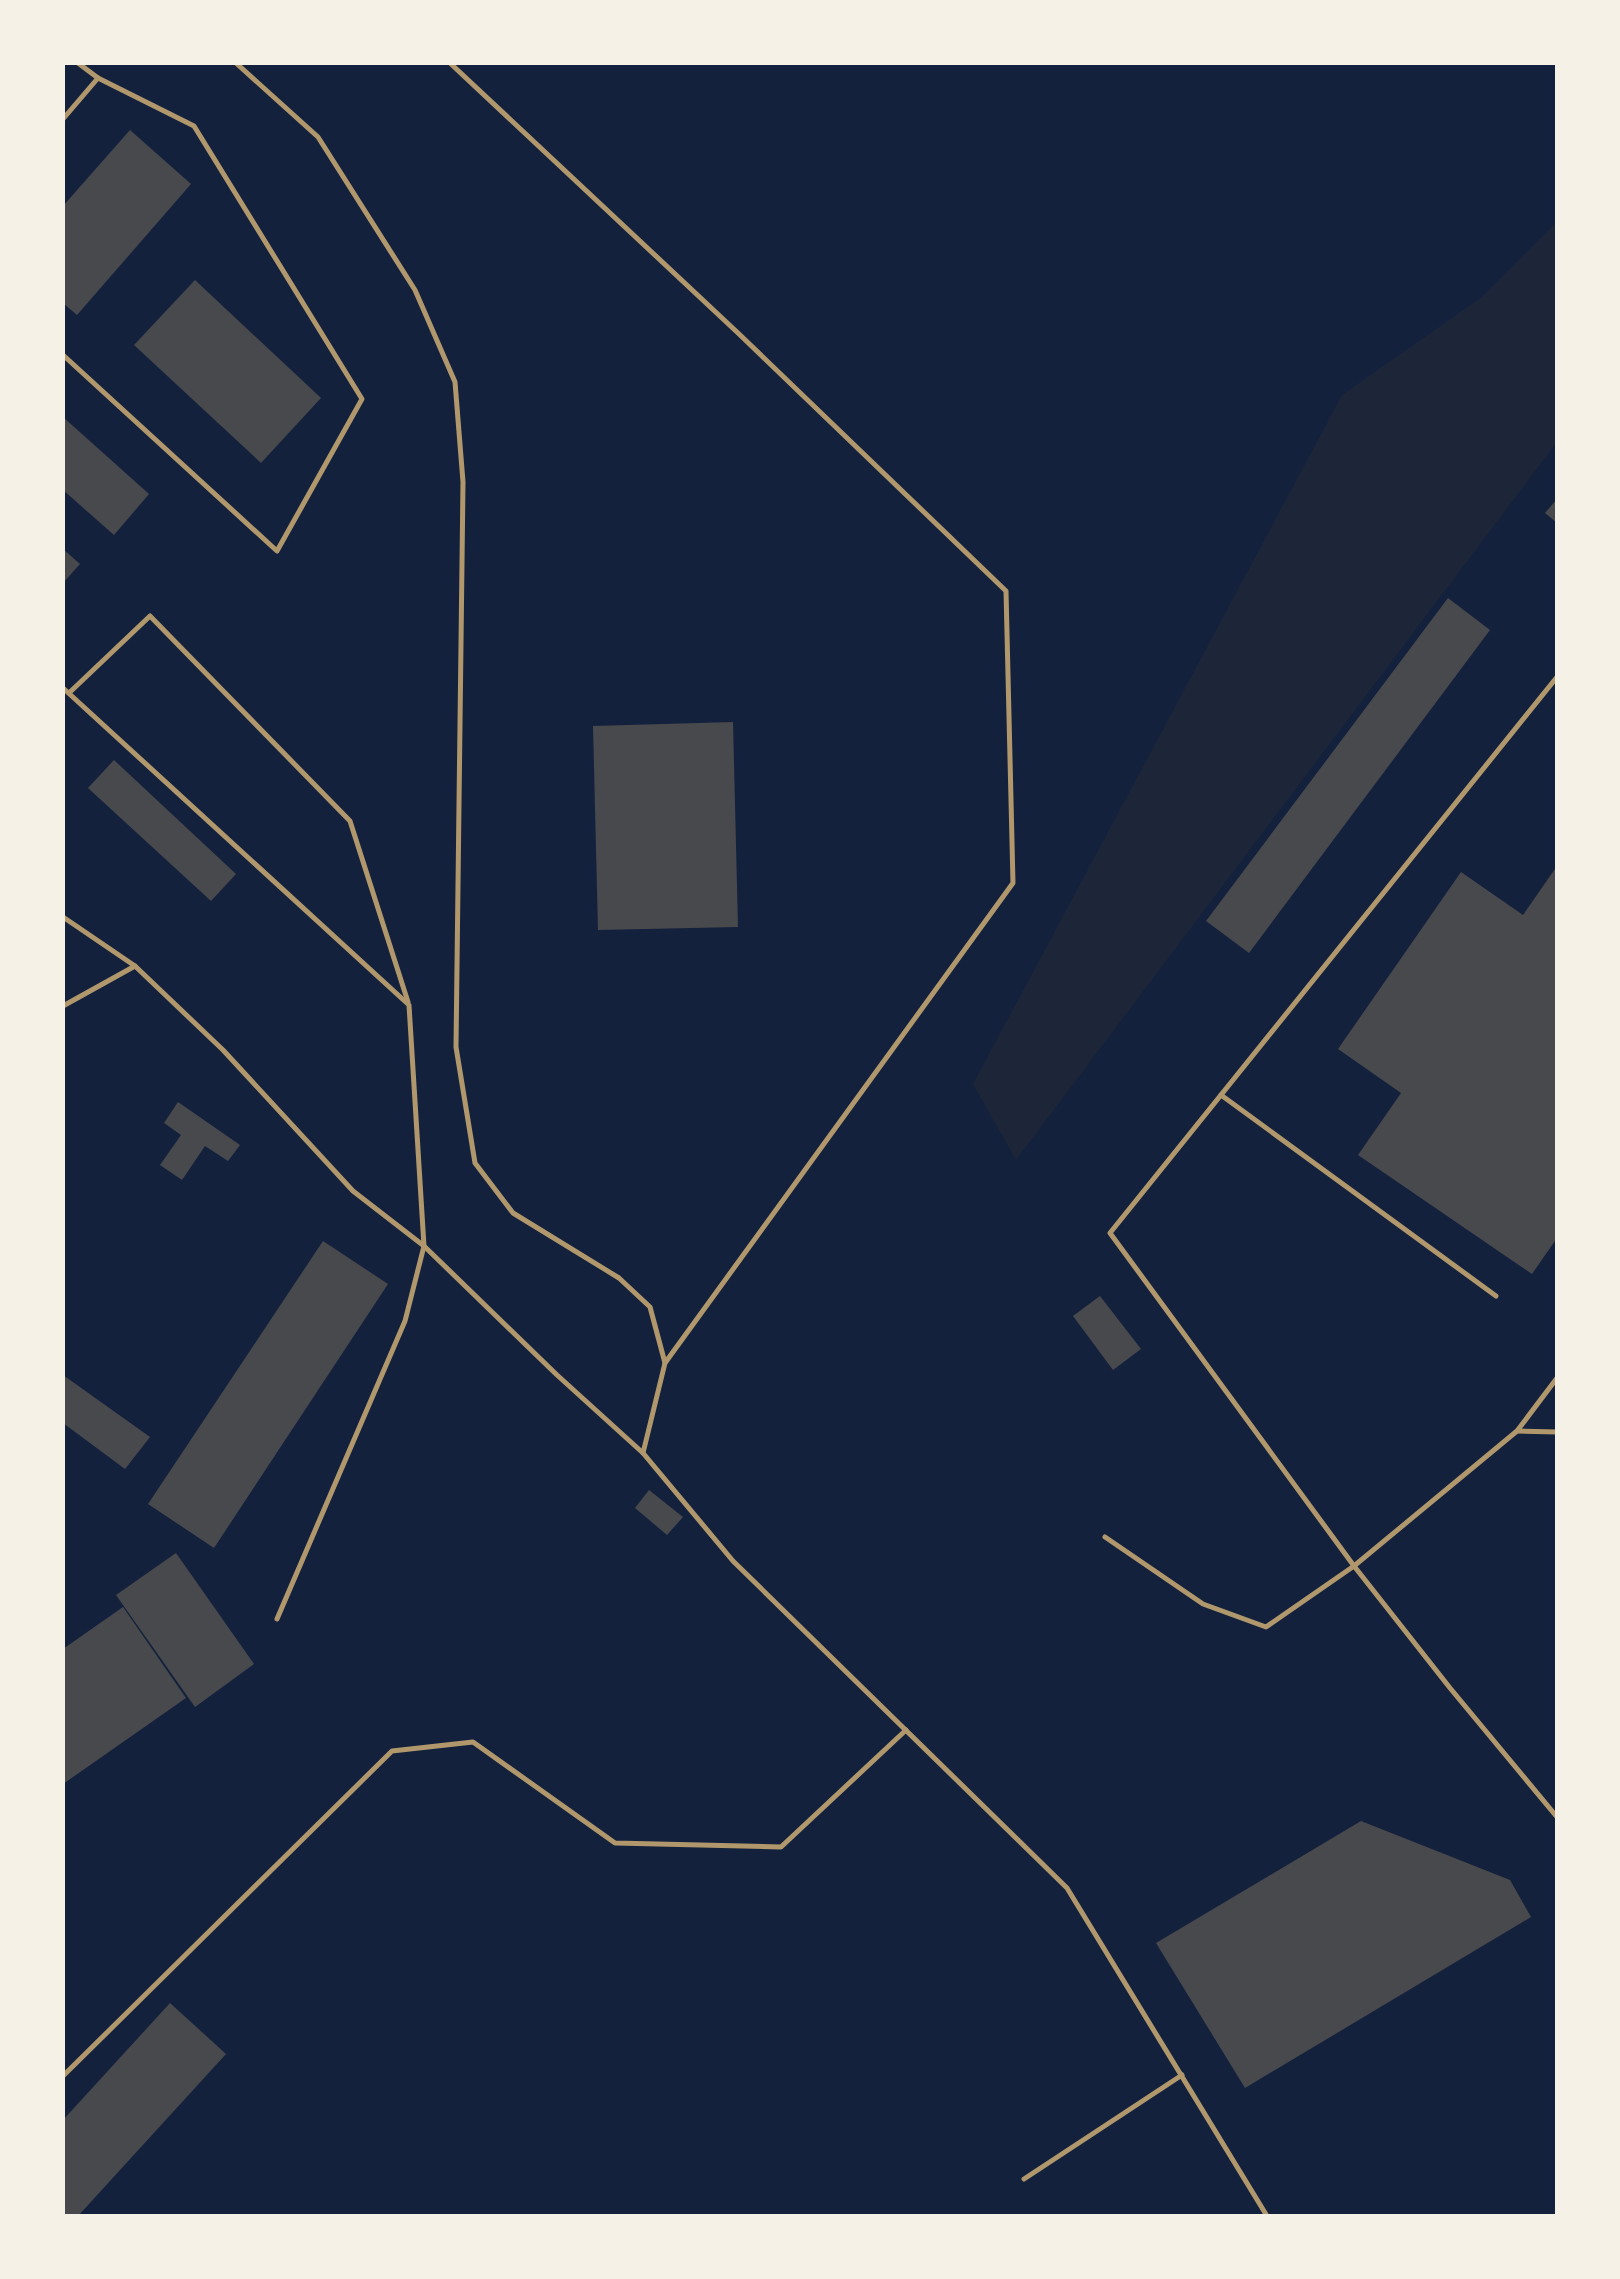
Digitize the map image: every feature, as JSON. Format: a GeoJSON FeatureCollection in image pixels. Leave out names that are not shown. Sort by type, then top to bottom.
{"type":"FeatureCollection","features":[{"type":"Feature","properties":{"kind":"lane"},"geometry":{"type":"LineString","coordinates":[[63,355],[277,551],[362,399],[194,126],[97,78],[78,63]]}},
{"type":"Feature","properties":{"kind":"lane"},"geometry":{"type":"LineString","coordinates":[[236,63],[318,137],[415,290],[455,382],[463,482],[456,1047],[475,1163],[513,1213],[619,1278],[650,1307],[665,1363]]}},
{"type":"Feature","properties":{"kind":"lane"},"geometry":{"type":"LineString","coordinates":[[450,63],[738,333],[1006,591],[1013,883],[665,1363],[643,1453]]}},
{"type":"Feature","properties":{"kind":"lane"},"geometry":{"type":"LineString","coordinates":[[63,119],[97,78]]}},
{"type":"Feature","properties":{"kind":"lane"},"geometry":{"type":"LineString","coordinates":[[69,694],[150,616],[350,821],[410,1005],[424,1246],[405,1321],[277,1619]]}},
{"type":"Feature","properties":{"kind":"lane"},"geometry":{"type":"LineString","coordinates":[[1557,677],[1110,1233],[1354,1566],[1557,1817]]}},
{"type":"Feature","properties":{"kind":"lane"},"geometry":{"type":"LineString","coordinates":[[63,688],[410,1005]]}},
{"type":"Feature","properties":{"kind":"lane"},"geometry":{"type":"LineString","coordinates":[[63,917],[135,966],[223,1050],[353,1191],[424,1246],[643,1453],[733,1561],[1067,1888],[1267,2216]]}},
{"type":"Feature","properties":{"kind":"lane"},"geometry":{"type":"LineString","coordinates":[[63,1006],[135,966]]}},
{"type":"Feature","properties":{"kind":"lane"},"geometry":{"type":"LineString","coordinates":[[1221,1095],[1496,1296]]}},
{"type":"Feature","properties":{"kind":"lane"},"geometry":{"type":"LineString","coordinates":[[1105,1536],[1203,1604],[1266,1627],[1354,1566],[1517,1431],[1557,1378]]}},
{"type":"Feature","properties":{"kind":"lane"},"geometry":{"type":"LineString","coordinates":[[1517,1431],[1557,1432]]}},
{"type":"Feature","properties":{"kind":"lane"},"geometry":{"type":"LineString","coordinates":[[63,2076],[392,1751],[473,1742],[615,1843],[781,1847],[906,1730]]}},
{"type":"Feature","properties":{"kind":"lane"},"geometry":{"type":"LineString","coordinates":[[1024,2179],[1182,2075]]}},
{"type":"Feature","properties":{"kind":"shaded area"},"geometry":{"type":"Polygon","coordinates":[[[1557,222],[1557,442],[1016,1160],[973,1084],[1342,395],[1482,297],[1557,222]]]}},
{"type":"Feature","properties":{"kind":"building"},"geometry":{"type":"Polygon","coordinates":[[[130,130],[191,184],[77,315],[63,303],[63,206],[130,130]]]}},
{"type":"Feature","properties":{"kind":"building"},"geometry":{"type":"Polygon","coordinates":[[[195,280],[321,398],[261,463],[134,345],[195,280]]]}},
{"type":"Feature","properties":{"kind":"building"},"geometry":{"type":"Polygon","coordinates":[[[63,417],[149,494],[114,535],[63,490],[63,417]]]}},
{"type":"Feature","properties":{"kind":"building"},"geometry":{"type":"Polygon","coordinates":[[[1557,499],[1557,523],[1545,513],[1557,499]]]}},
{"type":"Feature","properties":{"kind":"building"},"geometry":{"type":"Polygon","coordinates":[[[63,549],[80,564],[63,583],[63,549]]]}},
{"type":"Feature","properties":{"kind":"building"},"geometry":{"type":"Polygon","coordinates":[[[1448,598],[1490,630],[1249,953],[1206,921],[1448,598]]]}},
{"type":"Feature","properties":{"kind":"building"},"geometry":{"type":"Polygon","coordinates":[[[733,722],[738,927],[598,930],[593,726],[733,722]]]}},
{"type":"Feature","properties":{"kind":"building"},"geometry":{"type":"Polygon","coordinates":[[[114,760],[236,874],[211,901],[88,788],[114,760]]]}},
{"type":"Feature","properties":{"kind":"building"},"geometry":{"type":"Polygon","coordinates":[[[1557,866],[1557,1238],[1532,1274],[1358,1155],[1401,1093],[1338,1049],[1461,872],[1523,915],[1557,866]]]}},
{"type":"Feature","properties":{"kind":"building"},"geometry":{"type":"Polygon","coordinates":[[[178,1102],[240,1145],[228,1161],[205,1146],[182,1180],[160,1165],[181,1135],[164,1123],[178,1102]]]}},
{"type":"Feature","properties":{"kind":"building"},"geometry":{"type":"Polygon","coordinates":[[[323,1241],[388,1284],[214,1548],[148,1504],[323,1241]]]}},
{"type":"Feature","properties":{"kind":"building"},"geometry":{"type":"Polygon","coordinates":[[[1100,1296],[1141,1349],[1113,1370],[1073,1316],[1100,1296]]]}},
{"type":"Feature","properties":{"kind":"building"},"geometry":{"type":"Polygon","coordinates":[[[63,1375],[150,1437],[125,1469],[63,1423],[63,1375]]]}},
{"type":"Feature","properties":{"kind":"building"},"geometry":{"type":"Polygon","coordinates":[[[649,1490],[683,1517],[667,1535],[635,1508],[649,1490]]]}},
{"type":"Feature","properties":{"kind":"building"},"geometry":{"type":"Polygon","coordinates":[[[176,1553],[254,1664],[195,1707],[116,1595],[176,1553]]]}},
{"type":"Feature","properties":{"kind":"building"},"geometry":{"type":"Polygon","coordinates":[[[123,1607],[186,1698],[63,1784],[63,1649],[123,1607]]]}},
{"type":"Feature","properties":{"kind":"building"},"geometry":{"type":"Polygon","coordinates":[[[1361,1821],[1510,1880],[1531,1917],[1245,2088],[1156,1943],[1361,1821]]]}},
{"type":"Feature","properties":{"kind":"building"},"geometry":{"type":"Polygon","coordinates":[[[170,2003],[226,2054],[78,2216],[63,2216],[63,2120],[170,2003]]]}}]}
